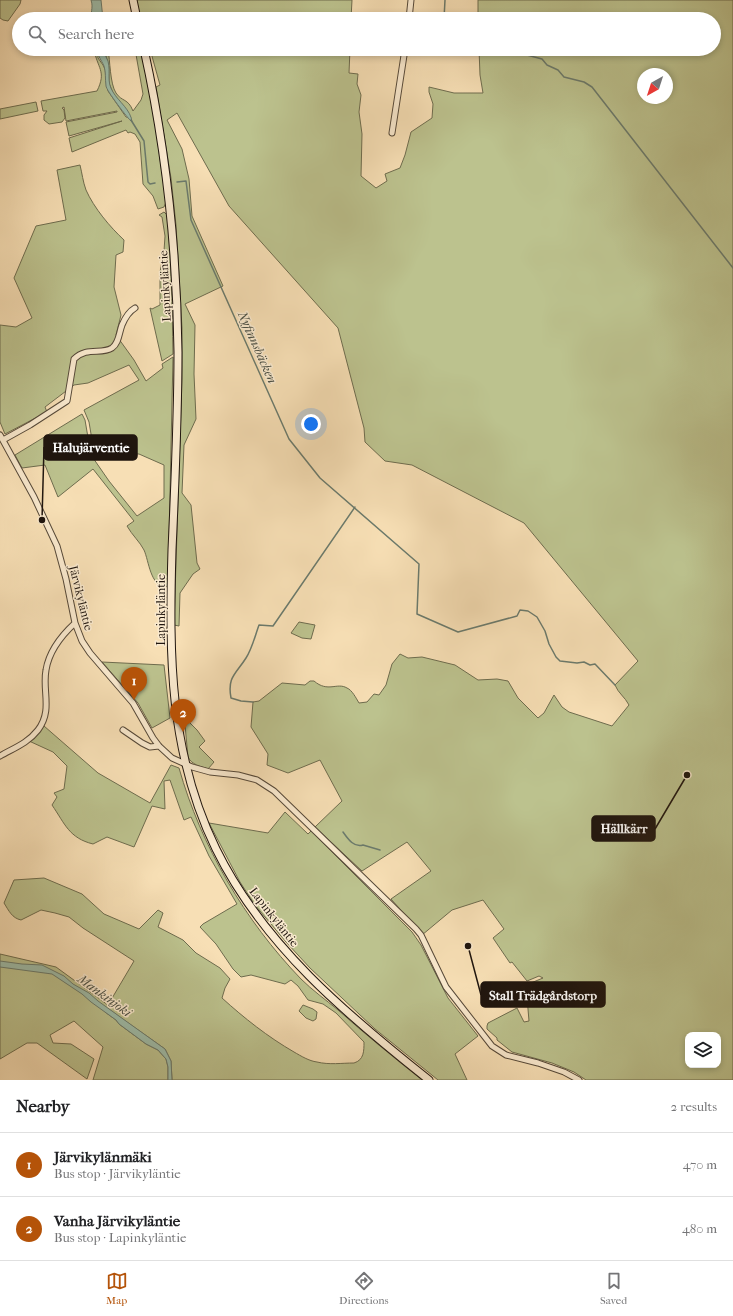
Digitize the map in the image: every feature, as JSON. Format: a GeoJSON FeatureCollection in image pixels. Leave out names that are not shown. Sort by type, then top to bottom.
{"type":"FeatureCollection","features":[{"type":"Feature","properties":{"kind":"main road"},"geometry":{"type":"LineString","coordinates":[[133,0],[136,12]]}},
{"type":"Feature","properties":{"kind":"main road","name":"Lapinkyläntie"},"geometry":{"type":"LineString","coordinates":[[145,56],[163,150],[173,240],[178,353],[171,592],[172,675],[176,718],[185,764],[196,804],[217,851],[232,879],[261,922],[279,944],[326,993],[429,1080]]}},
{"type":"Feature","properties":{"kind":"street"},"geometry":{"type":"LineString","coordinates":[[410,12],[411,0]]}},
{"type":"Feature","properties":{"kind":"street"},"geometry":{"type":"LineString","coordinates":[[392,133],[404,56]]}},
{"type":"Feature","properties":{"kind":"street"},"geometry":{"type":"LineString","coordinates":[[1,438],[30,425],[67,401],[74,359],[84,352],[109,350],[115,346],[122,325],[128,313],[134,308]]}},
{"type":"Feature","properties":{"kind":"street","name":"Järvikyläntie"},"geometry":{"type":"LineString","coordinates":[[1,438],[34,497],[57,546],[66,579],[75,623],[82,641],[90,654],[133,703],[159,746],[172,758],[185,764],[201,770],[238,775],[257,780],[274,791],[416,929],[421,935],[446,987],[489,1044],[506,1055],[538,1063],[579,1080]]}},
{"type":"Feature","properties":{"kind":"street"},"geometry":{"type":"LineString","coordinates":[[0,756],[26,742],[42,723],[46,711],[46,670],[48,660],[62,636],[75,623]]}},
{"type":"Feature","properties":{"kind":"street"},"geometry":{"type":"LineString","coordinates":[[123,730],[150,747],[159,746]]}},
{"type":"Feature","properties":{"kind":"green space"},"geometry":{"type":"Polygon","coordinates":[[[0,0],[21,0],[14,12],[12,12],[12,15],[8,21],[0,18],[0,0]]]}},
{"type":"Feature","properties":{"kind":"green space"},"geometry":{"type":"Polygon","coordinates":[[[136,0],[352,0],[351,12],[139,12],[136,0]]]}},
{"type":"Feature","properties":{"kind":"green space"},"geometry":{"type":"Polygon","coordinates":[[[478,0],[733,0],[733,1080],[586,1080],[574,1072],[552,1063],[512,1052],[497,1040],[497,1038],[487,1029],[488,1023],[517,1008],[524,1022],[529,1021],[526,985],[543,978],[539,976],[527,981],[512,962],[510,963],[493,938],[504,929],[483,900],[452,910],[422,935],[391,899],[431,871],[407,842],[362,871],[315,827],[342,801],[320,760],[288,773],[267,765],[268,754],[251,727],[253,702],[259,701],[282,683],[305,685],[310,681],[314,681],[328,687],[343,686],[351,690],[359,703],[367,702],[374,694],[379,695],[386,685],[392,664],[400,654],[408,658],[422,657],[455,665],[478,680],[497,679],[508,681],[518,698],[538,718],[544,713],[554,695],[562,707],[569,712],[612,726],[629,705],[615,685],[638,661],[524,523],[412,465],[385,461],[365,442],[364,428],[338,328],[229,206],[177,113],[167,120],[182,149],[189,179],[192,216],[223,286],[185,304],[195,325],[194,374],[196,419],[184,445],[182,493],[191,505],[197,563],[200,569],[193,574],[180,593],[179,626],[174,625],[182,378],[182,328],[176,225],[171,178],[156,87],[160,85],[152,56],[350,56],[349,73],[358,74],[357,84],[361,95],[359,112],[362,134],[361,176],[376,188],[387,181],[385,174],[400,168],[411,132],[432,118],[433,104],[429,87],[454,93],[483,93],[479,56],[721,56],[721,12],[478,12],[478,0]]]}},
{"type":"Feature","properties":{"kind":"green space"},"geometry":{"type":"Polygon","coordinates":[[[95,56],[98,56],[105,69],[108,91],[126,117],[131,118],[113,93],[109,83],[109,67],[106,56],[109,56],[111,78],[114,89],[120,98],[129,104],[133,111],[141,100],[143,94],[136,56],[142,56],[155,122],[166,202],[164,207],[158,209],[153,196],[143,184],[140,142],[135,134],[130,132],[128,133],[126,130],[72,152],[69,138],[122,121],[69,136],[66,122],[117,111],[66,121],[64,107],[62,108],[64,110],[65,118],[62,122],[49,124],[44,120],[44,115],[47,111],[43,111],[41,101],[97,91],[101,79],[95,56]]]}},
{"type":"Feature","properties":{"kind":"green space"},"geometry":{"type":"Polygon","coordinates":[[[36,102],[38,111],[0,119],[0,109],[36,102]]]}},
{"type":"Feature","properties":{"kind":"green space"},"geometry":{"type":"Polygon","coordinates":[[[80,165],[85,187],[93,204],[124,240],[123,252],[116,255],[114,287],[121,315],[116,335],[134,360],[146,381],[163,368],[162,364],[173,357],[168,583],[166,587],[161,586],[153,578],[144,550],[127,526],[134,521],[93,469],[58,497],[45,465],[22,468],[15,455],[82,414],[85,420],[91,455],[109,481],[137,516],[164,498],[164,465],[139,454],[111,454],[99,459],[94,452],[89,422],[84,410],[139,380],[129,365],[88,383],[74,385],[45,407],[47,412],[5,434],[0,422],[0,325],[16,327],[32,318],[14,278],[36,226],[66,220],[57,170],[80,165]]]}},
{"type":"Feature","properties":{"kind":"green space"},"geometry":{"type":"Polygon","coordinates":[[[164,212],[167,215],[170,250],[173,354],[162,361],[150,308],[152,309],[160,305],[160,272],[165,236],[162,217],[159,215],[164,212]]]}},
{"type":"Feature","properties":{"kind":"green space"},"geometry":{"type":"Polygon","coordinates":[[[299,622],[315,625],[311,639],[302,638],[291,633],[299,622]]]}},
{"type":"Feature","properties":{"kind":"green space"},"geometry":{"type":"Polygon","coordinates":[[[102,662],[164,665],[170,718],[152,728],[138,703],[102,662]]]}},
{"type":"Feature","properties":{"kind":"green space"},"geometry":{"type":"Polygon","coordinates":[[[187,720],[205,741],[199,747],[214,762],[208,769],[194,764],[188,757],[185,725],[187,720]]]}},
{"type":"Feature","properties":{"kind":"green space"},"geometry":{"type":"Polygon","coordinates":[[[44,726],[98,773],[150,803],[171,765],[179,768],[199,826],[227,881],[261,933],[305,983],[422,1080],[172,1080],[171,1061],[165,1049],[107,1008],[105,1012],[146,1044],[158,1050],[166,1059],[168,1067],[168,1080],[93,1080],[103,1047],[74,1021],[50,1035],[53,1043],[71,1044],[94,1059],[87,1079],[37,1043],[27,1043],[0,1059],[0,954],[56,967],[108,1005],[134,961],[83,928],[69,917],[41,910],[21,920],[13,916],[4,903],[14,880],[44,878],[82,894],[104,914],[139,929],[158,910],[163,913],[158,927],[183,940],[196,953],[220,968],[230,979],[222,998],[266,1034],[302,1057],[311,1061],[322,1063],[354,1063],[360,1060],[363,1052],[364,1042],[336,1013],[323,1004],[308,1000],[298,986],[291,980],[285,984],[251,975],[241,977],[233,969],[216,944],[200,927],[237,904],[209,856],[191,817],[184,820],[170,780],[164,781],[165,809],[152,806],[134,847],[107,837],[93,844],[78,838],[68,829],[52,805],[57,797],[54,793],[64,789],[67,766],[53,752],[29,741],[44,726]]]}},
{"type":"Feature","properties":{"kind":"green space"},"geometry":{"type":"Polygon","coordinates":[[[285,812],[308,834],[311,831],[412,932],[421,945],[448,998],[478,1036],[455,1054],[467,1080],[438,1080],[375,1029],[310,968],[255,905],[240,882],[209,823],[268,833],[285,812]]]}},
{"type":"Feature","properties":{"kind":"green space"},"geometry":{"type":"Polygon","coordinates":[[[303,1005],[317,1012],[316,1019],[313,1021],[306,1018],[299,1011],[303,1005]]]}},
{"type":"Feature","properties":{"kind":"shaded area"},"geometry":{"type":"Polygon","coordinates":[[[91,0],[101,0],[102,12],[91,12],[91,0]]]}},
{"type":"Feature","properties":{"kind":"shaded area"},"geometry":{"type":"Polygon","coordinates":[[[99,56],[106,56],[109,65],[109,81],[111,88],[115,96],[127,110],[132,122],[107,89],[104,66],[99,56]]]}},
{"type":"Feature","properties":{"kind":"shaded area"},"geometry":{"type":"Polygon","coordinates":[[[0,961],[42,965],[64,976],[73,984],[89,993],[165,1049],[171,1061],[172,1080],[168,1080],[168,1067],[166,1059],[158,1050],[146,1044],[82,994],[52,974],[0,967],[0,961]]]}},
{"type":"Feature","properties":{"kind":"waterway"},"geometry":{"type":"LineString","coordinates":[[444,12],[445,0]]}},
{"type":"Feature","properties":{"kind":"waterway"},"geometry":{"type":"LineString","coordinates":[[531,56],[542,59],[547,65],[558,70],[564,77],[584,82],[592,87],[733,268]]}},
{"type":"Feature","properties":{"kind":"waterway","name":"Nyfinnsbäcken"},"geometry":{"type":"LineString","coordinates":[[131,120],[144,141],[148,182],[150,184],[155,183]]}},
{"type":"Feature","properties":{"kind":"waterway","name":"Nyfinnsbäcken"},"geometry":{"type":"LineString","coordinates":[[177,182],[186,181],[191,220],[289,439],[320,478],[419,564],[417,614],[458,632],[517,616],[520,610],[528,611],[537,617],[545,631],[549,644],[560,661],[577,663],[584,662],[590,665],[595,664],[615,685]]}},
{"type":"Feature","properties":{"kind":"waterway","name":"Nyfinnsbäcken"},"geometry":{"type":"LineString","coordinates":[[253,702],[231,698],[230,685],[233,676],[250,651],[259,625],[273,626],[355,507]]}},
{"type":"Feature","properties":{"kind":"waterway"},"geometry":{"type":"LineString","coordinates":[[343,832],[354,844],[380,850]]}},
{"type":"Feature","properties":{"kind":"place","name":"Halujärventie"},"geometry":{"type":"Point","coordinates":[42,520]}},
{"type":"Feature","properties":{"kind":"place","name":"Järvikylänmäki"},"geometry":{"type":"Point","coordinates":[134,700]}},
{"type":"Feature","properties":{"kind":"place","name":"Vanha Järvikyläntie"},"geometry":{"type":"Point","coordinates":[183,732]}},
{"type":"Feature","properties":{"kind":"place","name":"Hällkärr"},"geometry":{"type":"Point","coordinates":[687,775]}},
{"type":"Feature","properties":{"kind":"place","name":"Stall Trädgårdstorp"},"geometry":{"type":"Point","coordinates":[468,946]}},
{"type":"Feature","properties":{"kind":"water label","name":"Mankinjoki"},"geometry":{"type":"Point","coordinates":[105,995]}}]}
